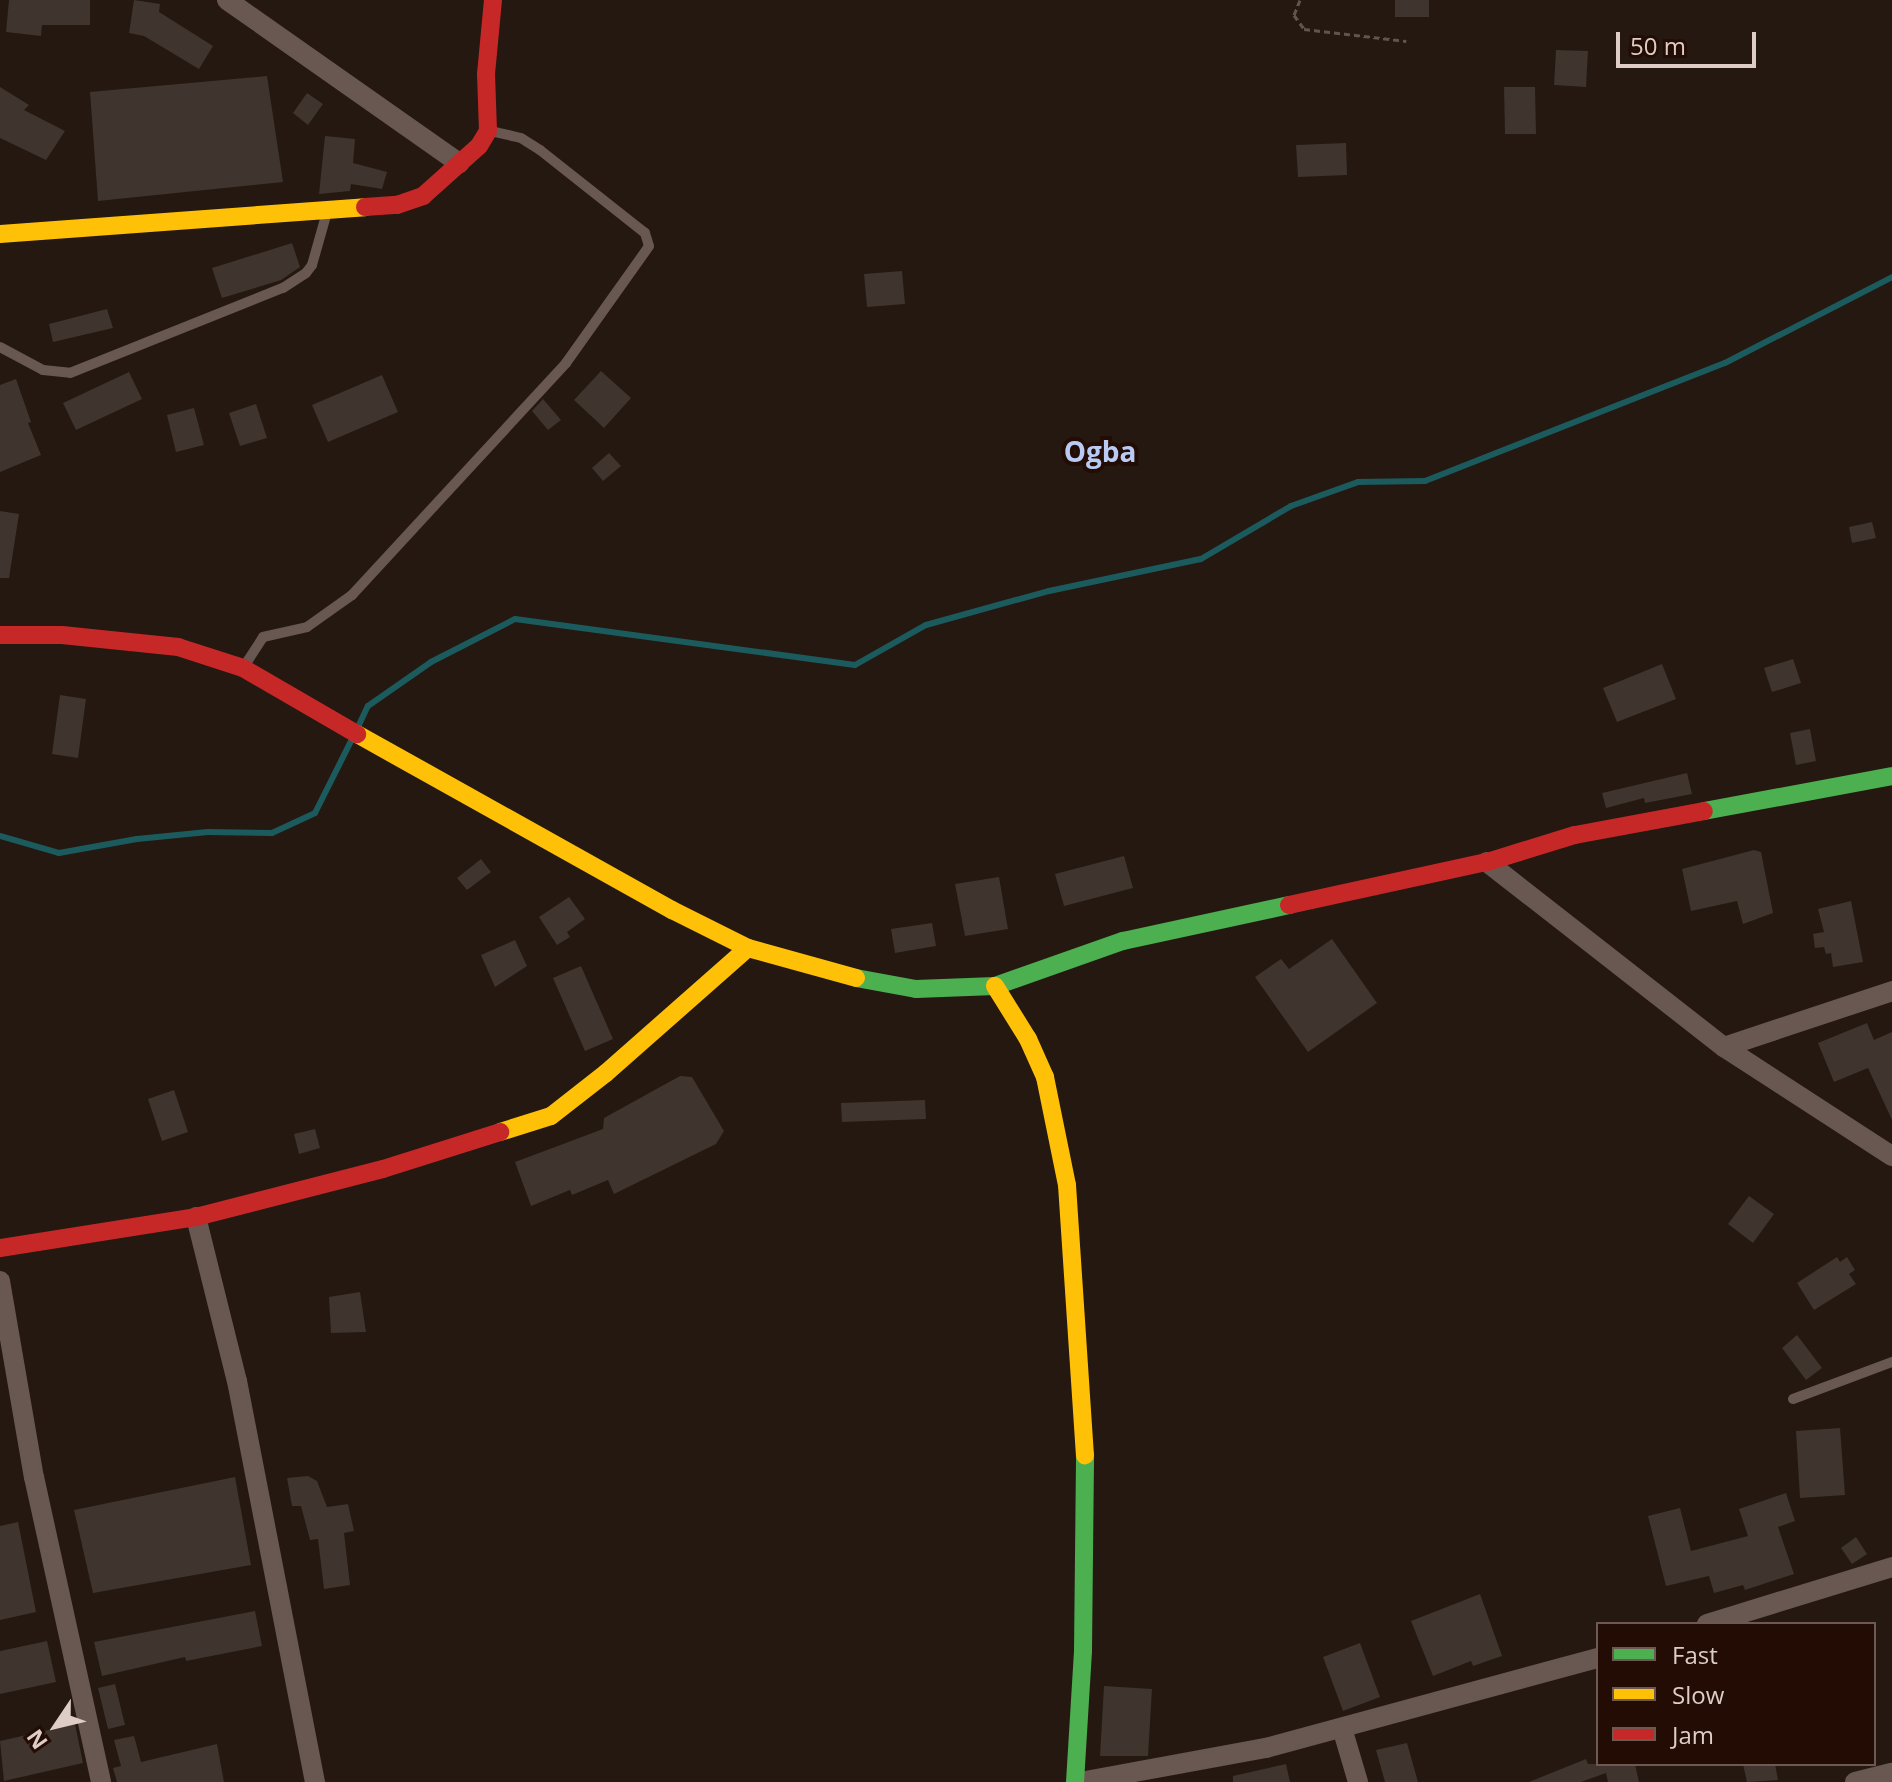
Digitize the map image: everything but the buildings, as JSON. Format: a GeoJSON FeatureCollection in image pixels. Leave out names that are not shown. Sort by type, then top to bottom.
{"type":"FeatureCollection","features":[{"type":"Feature","properties":{"kind":"street"},"geometry":{"type":"LineString","coordinates":[[227,0],[459,163]]}},
{"type":"Feature","properties":{"kind":"street"},"geometry":{"type":"LineString","coordinates":[[0,234],[397,205],[423,196],[479,146],[488,131],[486,74],[493,0]]}},
{"type":"Feature","properties":{"kind":"street"},"geometry":{"type":"LineString","coordinates":[[0,635],[62,635],[178,647],[243,668],[378,747],[672,910],[748,948],[873,983],[916,989],[995,986],[1123,941],[1487,862],[1575,835],[1892,776]]}},
{"type":"Feature","properties":{"kind":"street"},"geometry":{"type":"LineString","coordinates":[[1487,862],[1724,1047],[1892,1156]]}},
{"type":"Feature","properties":{"kind":"street"},"geometry":{"type":"LineString","coordinates":[[0,1248],[196,1217],[383,1169],[551,1116],[606,1073],[748,948]]}},
{"type":"Feature","properties":{"kind":"street"},"geometry":{"type":"LineString","coordinates":[[995,986],[1028,1039],[1045,1077],[1067,1185],[1085,1429],[1083,1651],[1077,1782],[1266,1748],[1596,1659]]}},
{"type":"Feature","properties":{"kind":"street"},"geometry":{"type":"LineString","coordinates":[[1724,1047],[1892,991]]}},
{"type":"Feature","properties":{"kind":"street"},"geometry":{"type":"LineString","coordinates":[[196,1217],[237,1381],[315,1782]]}},
{"type":"Feature","properties":{"kind":"street"},"geometry":{"type":"LineString","coordinates":[[0,1281],[34,1477],[101,1782]]}},
{"type":"Feature","properties":{"kind":"street"},"geometry":{"type":"LineString","coordinates":[[1713,1622],[1892,1567]]}},
{"type":"Feature","properties":{"kind":"street"},"geometry":{"type":"LineString","coordinates":[[1342,1728],[1358,1782]]}},
{"type":"Feature","properties":{"kind":"street"},"geometry":{"type":"LineString","coordinates":[[1855,1782],[1892,1773]]}},
{"type":"Feature","properties":{"kind":"lane"},"geometry":{"type":"LineString","coordinates":[[243,668],[263,637],[307,627],[352,595],[566,363],[649,246],[645,233],[540,150],[521,138],[488,131]]}},
{"type":"Feature","properties":{"kind":"lane"},"geometry":{"type":"LineString","coordinates":[[0,347],[43,370],[70,373],[283,288],[306,273],[312,265],[328,210]]}},
{"type":"Feature","properties":{"kind":"lane"},"geometry":{"type":"LineString","coordinates":[[1793,1399],[1892,1362]]}},
{"type":"Feature","properties":{"kind":"path"},"geometry":{"type":"LineString","coordinates":[[1300,0],[1294,15],[1304,29],[1406,41]]}},
{"type":"Feature","properties":{"kind":"waterway"},"geometry":{"type":"LineString","coordinates":[[358,727],[368,706],[431,662],[515,619],[855,665],[926,625],[1049,591],[1201,559],[1291,506],[1358,482],[1425,481],[1725,363],[1892,277]]}},
{"type":"Feature","properties":{"kind":"waterway"},"geometry":{"type":"LineString","coordinates":[[0,836],[59,853],[137,839],[208,832],[272,833],[315,813],[351,741]]}},
{"type":"Feature","properties":{"kind":"traffic: fast"},"geometry":{"type":"LineString","coordinates":[[1704,811],[1892,776]]}},
{"type":"Feature","properties":{"kind":"traffic: fast"},"geometry":{"type":"LineString","coordinates":[[856,978],[916,989],[995,986],[1123,941],[1289,905]]}},
{"type":"Feature","properties":{"kind":"traffic: fast"},"geometry":{"type":"LineString","coordinates":[[1075,1782],[1083,1651],[1085,1455]]}},
{"type":"Feature","properties":{"kind":"traffic: slow"},"geometry":{"type":"LineString","coordinates":[[0,234],[365,207]]}},
{"type":"Feature","properties":{"kind":"traffic: slow"},"geometry":{"type":"LineString","coordinates":[[357,734],[672,910],[748,948],[856,978]]}},
{"type":"Feature","properties":{"kind":"traffic: slow"},"geometry":{"type":"LineString","coordinates":[[500,1132],[551,1116],[606,1073],[748,948]]}},
{"type":"Feature","properties":{"kind":"traffic: slow"},"geometry":{"type":"LineString","coordinates":[[995,986],[1028,1039],[1045,1077],[1067,1185],[1085,1455]]}},
{"type":"Feature","properties":{"kind":"traffic: jam"},"geometry":{"type":"LineString","coordinates":[[365,207],[397,205],[423,196],[479,146],[488,131],[486,74],[493,0]]}},
{"type":"Feature","properties":{"kind":"traffic: jam"},"geometry":{"type":"LineString","coordinates":[[0,635],[62,635],[178,647],[243,668],[357,734]]}},
{"type":"Feature","properties":{"kind":"traffic: jam"},"geometry":{"type":"LineString","coordinates":[[1289,905],[1487,862],[1575,835],[1704,811]]}},
{"type":"Feature","properties":{"kind":"traffic: jam"},"geometry":{"type":"LineString","coordinates":[[0,1248],[196,1217],[383,1169],[500,1132]]}},
{"type":"Feature","properties":{"kind":"district","name":"Ogba"},"geometry":{"type":"Point","coordinates":[1100,451]}}]}
